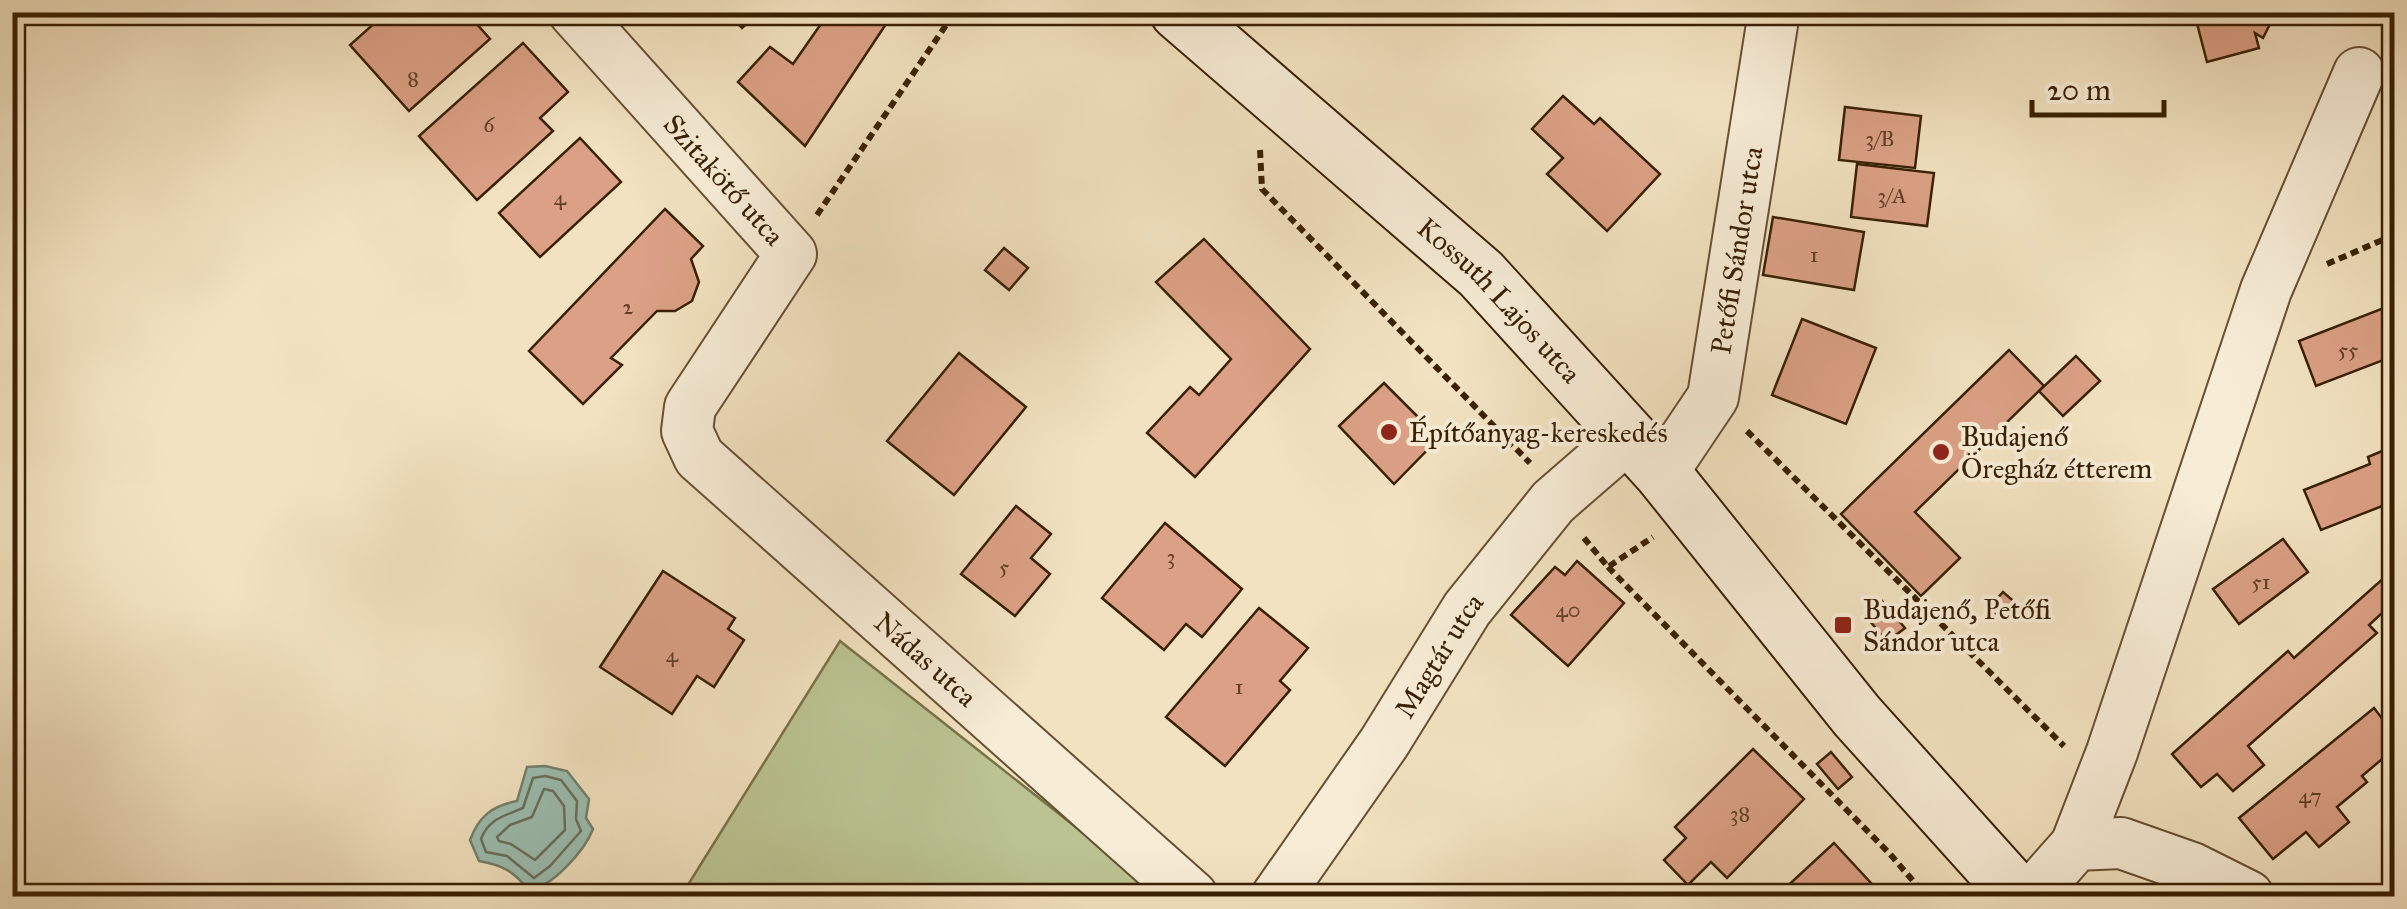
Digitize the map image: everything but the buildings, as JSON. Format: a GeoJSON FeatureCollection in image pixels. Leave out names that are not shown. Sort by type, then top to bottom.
{"type":"FeatureCollection","features":[{"type":"Feature","properties":{"kind":"main road","name":"Kossuth Lajos utca"},"geometry":{"type":"LineString","coordinates":[[1178,12],[1480,274],[1645,454],[1857,716],[2018,896]]}},
{"type":"Feature","properties":{"kind":"street","name":"Szitakötő utca"},"geometry":{"type":"LineString","coordinates":[[574,12],[792,254],[690,407]]}},
{"type":"Feature","properties":{"kind":"street","name":"Petőfi Sándor utca"},"geometry":{"type":"LineString","coordinates":[[1645,454],[1713,397],[1774,12]]}},
{"type":"Feature","properties":{"kind":"street"},"geometry":{"type":"LineString","coordinates":[[2031,896],[2076,845],[2266,290],[2358,73]]}},
{"type":"Feature","properties":{"kind":"street","name":"Nádas utca"},"geometry":{"type":"LineString","coordinates":[[690,407],[687,432],[699,457],[1192,896]]}},
{"type":"Feature","properties":{"kind":"street","name":"Magtár utca"},"geometry":{"type":"LineString","coordinates":[[1277,896],[1384,743],[1467,609],[1553,502],[1645,454]]}},
{"type":"Feature","properties":{"kind":"street"},"geometry":{"type":"LineString","coordinates":[[2076,845],[2122,843],[2192,868],[2248,896]]}},
{"type":"Feature","properties":{"kind":"path"},"geometry":{"type":"LineString","coordinates":[[792,254],[955,12]]}},
{"type":"Feature","properties":{"kind":"path"},"geometry":{"type":"LineString","coordinates":[[1260,142],[1262,189],[1524,455],[1553,502]]}},
{"type":"Feature","properties":{"kind":"path"},"geometry":{"type":"LineString","coordinates":[[1713,397],[2100,782]]}},
{"type":"Feature","properties":{"kind":"path"},"geometry":{"type":"LineString","coordinates":[[1608,567],[1890,854],[1926,896]]}},
{"type":"Feature","properties":{"kind":"green space"},"geometry":{"type":"Polygon","coordinates":[[[840,641],[1163,896],[681,896],[840,641]]]}},
{"type":"Feature","properties":{"kind":"water"},"geometry":{"type":"Polygon","coordinates":[[[527,767],[567,771],[589,799],[586,818],[593,829],[566,867],[547,883],[528,890],[507,870],[479,861],[470,840],[488,813],[517,801],[527,767]]]}},
{"type":"Feature","properties":{"kind":"place","name":"Építőanyag-kereskedés"},"geometry":{"type":"Point","coordinates":[1389,432]}},
{"type":"Feature","properties":{"kind":"place","name":"Budajenő Öregház étterem"},"geometry":{"type":"Point","coordinates":[1941,452]}},
{"type":"Feature","properties":{"kind":"place","name":"Budajenő, Petőfi Sándor utca"},"geometry":{"type":"Point","coordinates":[1843,625]}}]}
